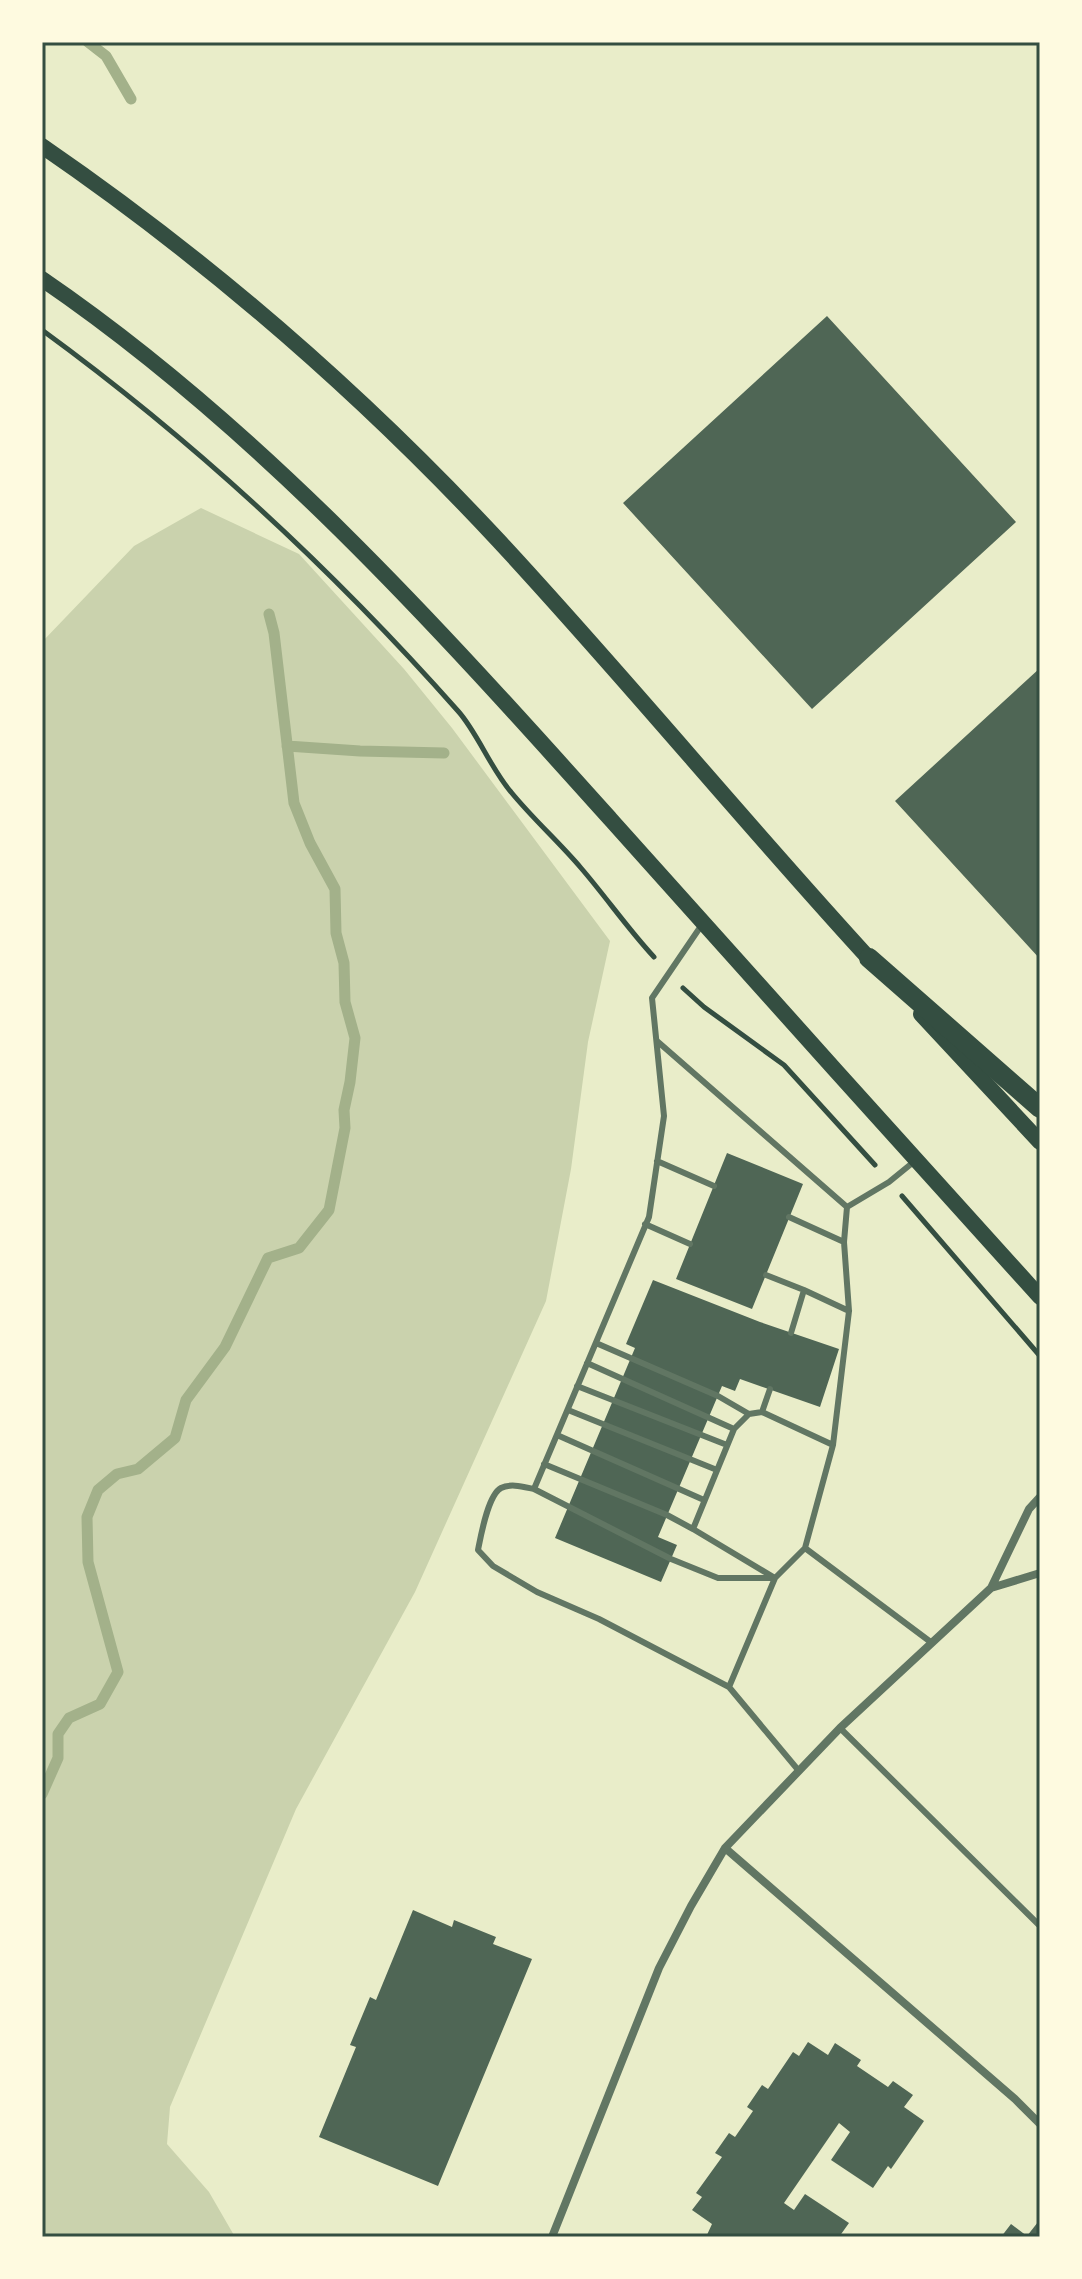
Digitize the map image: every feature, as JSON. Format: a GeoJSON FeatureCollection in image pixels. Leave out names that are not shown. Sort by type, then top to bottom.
{"type":"FeatureCollection","features":[{"type":"Feature","properties":{"kind":"main road"},"geometry":{"type":"LineString","coordinates":[[42,146],[121,200],[246,299],[373,413],[498,540],[869,958],[1040,1142]]}},
{"type":"Feature","properties":{"kind":"main road"},"geometry":{"type":"LineString","coordinates":[[42,279],[175,381],[296,488],[423,613],[1040,1297]]}},
{"type":"Feature","properties":{"kind":"main road"},"geometry":{"type":"LineString","coordinates":[[869,958],[1040,1108]]}},
{"type":"Feature","properties":{"kind":"street"},"geometry":{"type":"LineString","coordinates":[[552,2237],[659,1968],[725,1848],[840,1728],[991,1588],[1029,1509],[1040,1497]]}},
{"type":"Feature","properties":{"kind":"street"},"geometry":{"type":"LineString","coordinates":[[991,1588],[1040,1573]]}},
{"type":"Feature","properties":{"kind":"street"},"geometry":{"type":"LineString","coordinates":[[725,1848],[1040,2124]]}},
{"type":"Feature","properties":{"kind":"lane"},"geometry":{"type":"LineString","coordinates":[[534,1489],[645,1224],[664,1116],[652,998],[703,923]]}},
{"type":"Feature","properties":{"kind":"lane"},"geometry":{"type":"LineString","coordinates":[[656,1040],[847,1207]]}},
{"type":"Feature","properties":{"kind":"lane"},"geometry":{"type":"LineString","coordinates":[[847,1207],[889,1182],[916,1159]]}},
{"type":"Feature","properties":{"kind":"lane"},"geometry":{"type":"LineString","coordinates":[[657,1161],[714,1186]]}},
{"type":"Feature","properties":{"kind":"lane"},"geometry":{"type":"LineString","coordinates":[[729,1687],[775,1578],[805,1548],[833,1445],[849,1311],[844,1242],[847,1207]]}},
{"type":"Feature","properties":{"kind":"lane"},"geometry":{"type":"LineString","coordinates":[[789,1217],[844,1242]]}},
{"type":"Feature","properties":{"kind":"lane"},"geometry":{"type":"LineString","coordinates":[[645,1224],[690,1244]]}},
{"type":"Feature","properties":{"kind":"lane"},"geometry":{"type":"LineString","coordinates":[[766,1275],[849,1311]]}},
{"type":"Feature","properties":{"kind":"lane"},"geometry":{"type":"LineString","coordinates":[[791,1333],[804,1290]]}},
{"type":"Feature","properties":{"kind":"lane"},"geometry":{"type":"LineString","coordinates":[[596,1343],[718,1396],[749,1414]]}},
{"type":"Feature","properties":{"kind":"lane"},"geometry":{"type":"LineString","coordinates":[[587,1363],[734,1429]]}},
{"type":"Feature","properties":{"kind":"lane"},"geometry":{"type":"LineString","coordinates":[[577,1386],[727,1445]]}},
{"type":"Feature","properties":{"kind":"lane"},"geometry":{"type":"LineString","coordinates":[[762,1412],[770,1389]]}},
{"type":"Feature","properties":{"kind":"lane"},"geometry":{"type":"LineString","coordinates":[[568,1410],[717,1470]]}},
{"type":"Feature","properties":{"kind":"lane"},"geometry":{"type":"LineString","coordinates":[[693,1529],[734,1429],[749,1414],[762,1412],[833,1445]]}},
{"type":"Feature","properties":{"kind":"lane"},"geometry":{"type":"LineString","coordinates":[[557,1435],[704,1500]]}},
{"type":"Feature","properties":{"kind":"lane"},"geometry":{"type":"LineString","coordinates":[[544,1464],[667,1515],[775,1578]]}},
{"type":"Feature","properties":{"kind":"lane"},"geometry":{"type":"LineString","coordinates":[[775,1578],[718,1578],[671,1559],[534,1489],[514,1485],[502,1487],[494,1494],[478,1550],[493,1566],[537,1592],[599,1619],[729,1687],[799,1771]]}},
{"type":"Feature","properties":{"kind":"lane"},"geometry":{"type":"LineString","coordinates":[[805,1548],[932,1643]]}},
{"type":"Feature","properties":{"kind":"lane"},"geometry":{"type":"LineString","coordinates":[[840,1728],[1040,1926]]}},
{"type":"Feature","properties":{"kind":"path"},"geometry":{"type":"LineString","coordinates":[[42,330],[168,429],[263,511],[336,582],[461,714],[509,791],[582,869],[648,951]]}},
{"type":"Feature","properties":{"kind":"path"},"geometry":{"type":"LineString","coordinates":[[689,994],[784,1065],[868,1157]]}},
{"type":"Feature","properties":{"kind":"path"},"geometry":{"type":"LineString","coordinates":[[915,1211],[1040,1356]]}},
{"type":"Feature","properties":{"kind":"green space"},"geometry":{"type":"Polygon","coordinates":[[[201,508],[299,554],[404,669],[452,728],[610,941],[588,1042],[571,1169],[546,1301],[415,1592],[296,1809],[170,2107],[167,2144],[209,2192],[235,2237],[42,2237],[42,642],[134,546],[201,508]]]}},
{"type":"Feature","properties":{"kind":"building"},"geometry":{"type":"Polygon","coordinates":[[[827,316],[1016,522],[812,709],[623,503],[827,316]]]}},
{"type":"Feature","properties":{"kind":"building"},"geometry":{"type":"Polygon","coordinates":[[[1040,668],[1040,959],[895,801],[1040,668]]]}},
{"type":"Feature","properties":{"kind":"building"},"geometry":{"type":"Polygon","coordinates":[[[727,1153],[803,1184],[752,1309],[676,1279],[727,1153]]]}},
{"type":"Feature","properties":{"kind":"building"},"geometry":{"type":"Polygon","coordinates":[[[653,1280],[839,1349],[820,1407],[740,1379],[735,1391],[722,1386],[658,1537],[677,1545],[661,1582],[555,1538],[635,1348],[626,1344],[653,1280]]]}},
{"type":"Feature","properties":{"kind":"building"},"geometry":{"type":"Polygon","coordinates":[[[413,1910],[452,1927],[454,1920],[496,1937],[493,1944],[532,1959],[438,2186],[319,2137],[356,2047],[350,2045],[370,1997],[376,2000],[413,1910]]]}},
{"type":"Feature","properties":{"kind":"building"},"geometry":{"type":"Polygon","coordinates":[[[808,2042],[828,2055],[835,2043],[861,2060],[857,2066],[888,2087],[893,2081],[913,2095],[904,2107],[924,2121],[891,2169],[888,2166],[873,2188],[831,2160],[850,2132],[839,2123],[784,2203],[794,2210],[805,2194],[849,2223],[839,2237],[706,2237],[712,2224],[692,2210],[702,2197],[696,2193],[722,2157],[715,2153],[729,2133],[735,2137],[753,2111],[747,2107],[762,2085],[768,2089],[793,2052],[799,2056],[808,2042]]]}},
{"type":"Feature","properties":{"kind":"building"},"geometry":{"type":"Polygon","coordinates":[[[1038,2222],[1040,2237],[1001,2237],[1011,2224],[1027,2236],[1038,2222]]]}},
{"type":"Feature","properties":{"kind":"waterway"},"geometry":{"type":"LineString","coordinates":[[88,42],[106,56],[131,99]]}},
{"type":"Feature","properties":{"kind":"waterway"},"geometry":{"type":"LineString","coordinates":[[42,1794],[58,1758],[58,1734],[69,1718],[100,1704],[118,1672],[88,1562],[87,1517],[98,1490],[117,1474],[138,1469],[175,1438],[186,1400],[225,1347],[268,1258],[299,1248],[329,1210],[345,1128],[344,1110],[355,1038],[345,1002],[344,963],[336,933],[335,889],[310,843],[294,803],[274,633],[269,614]]}},
{"type":"Feature","properties":{"kind":"waterway"},"geometry":{"type":"LineString","coordinates":[[287,746],[444,753]]}}]}
